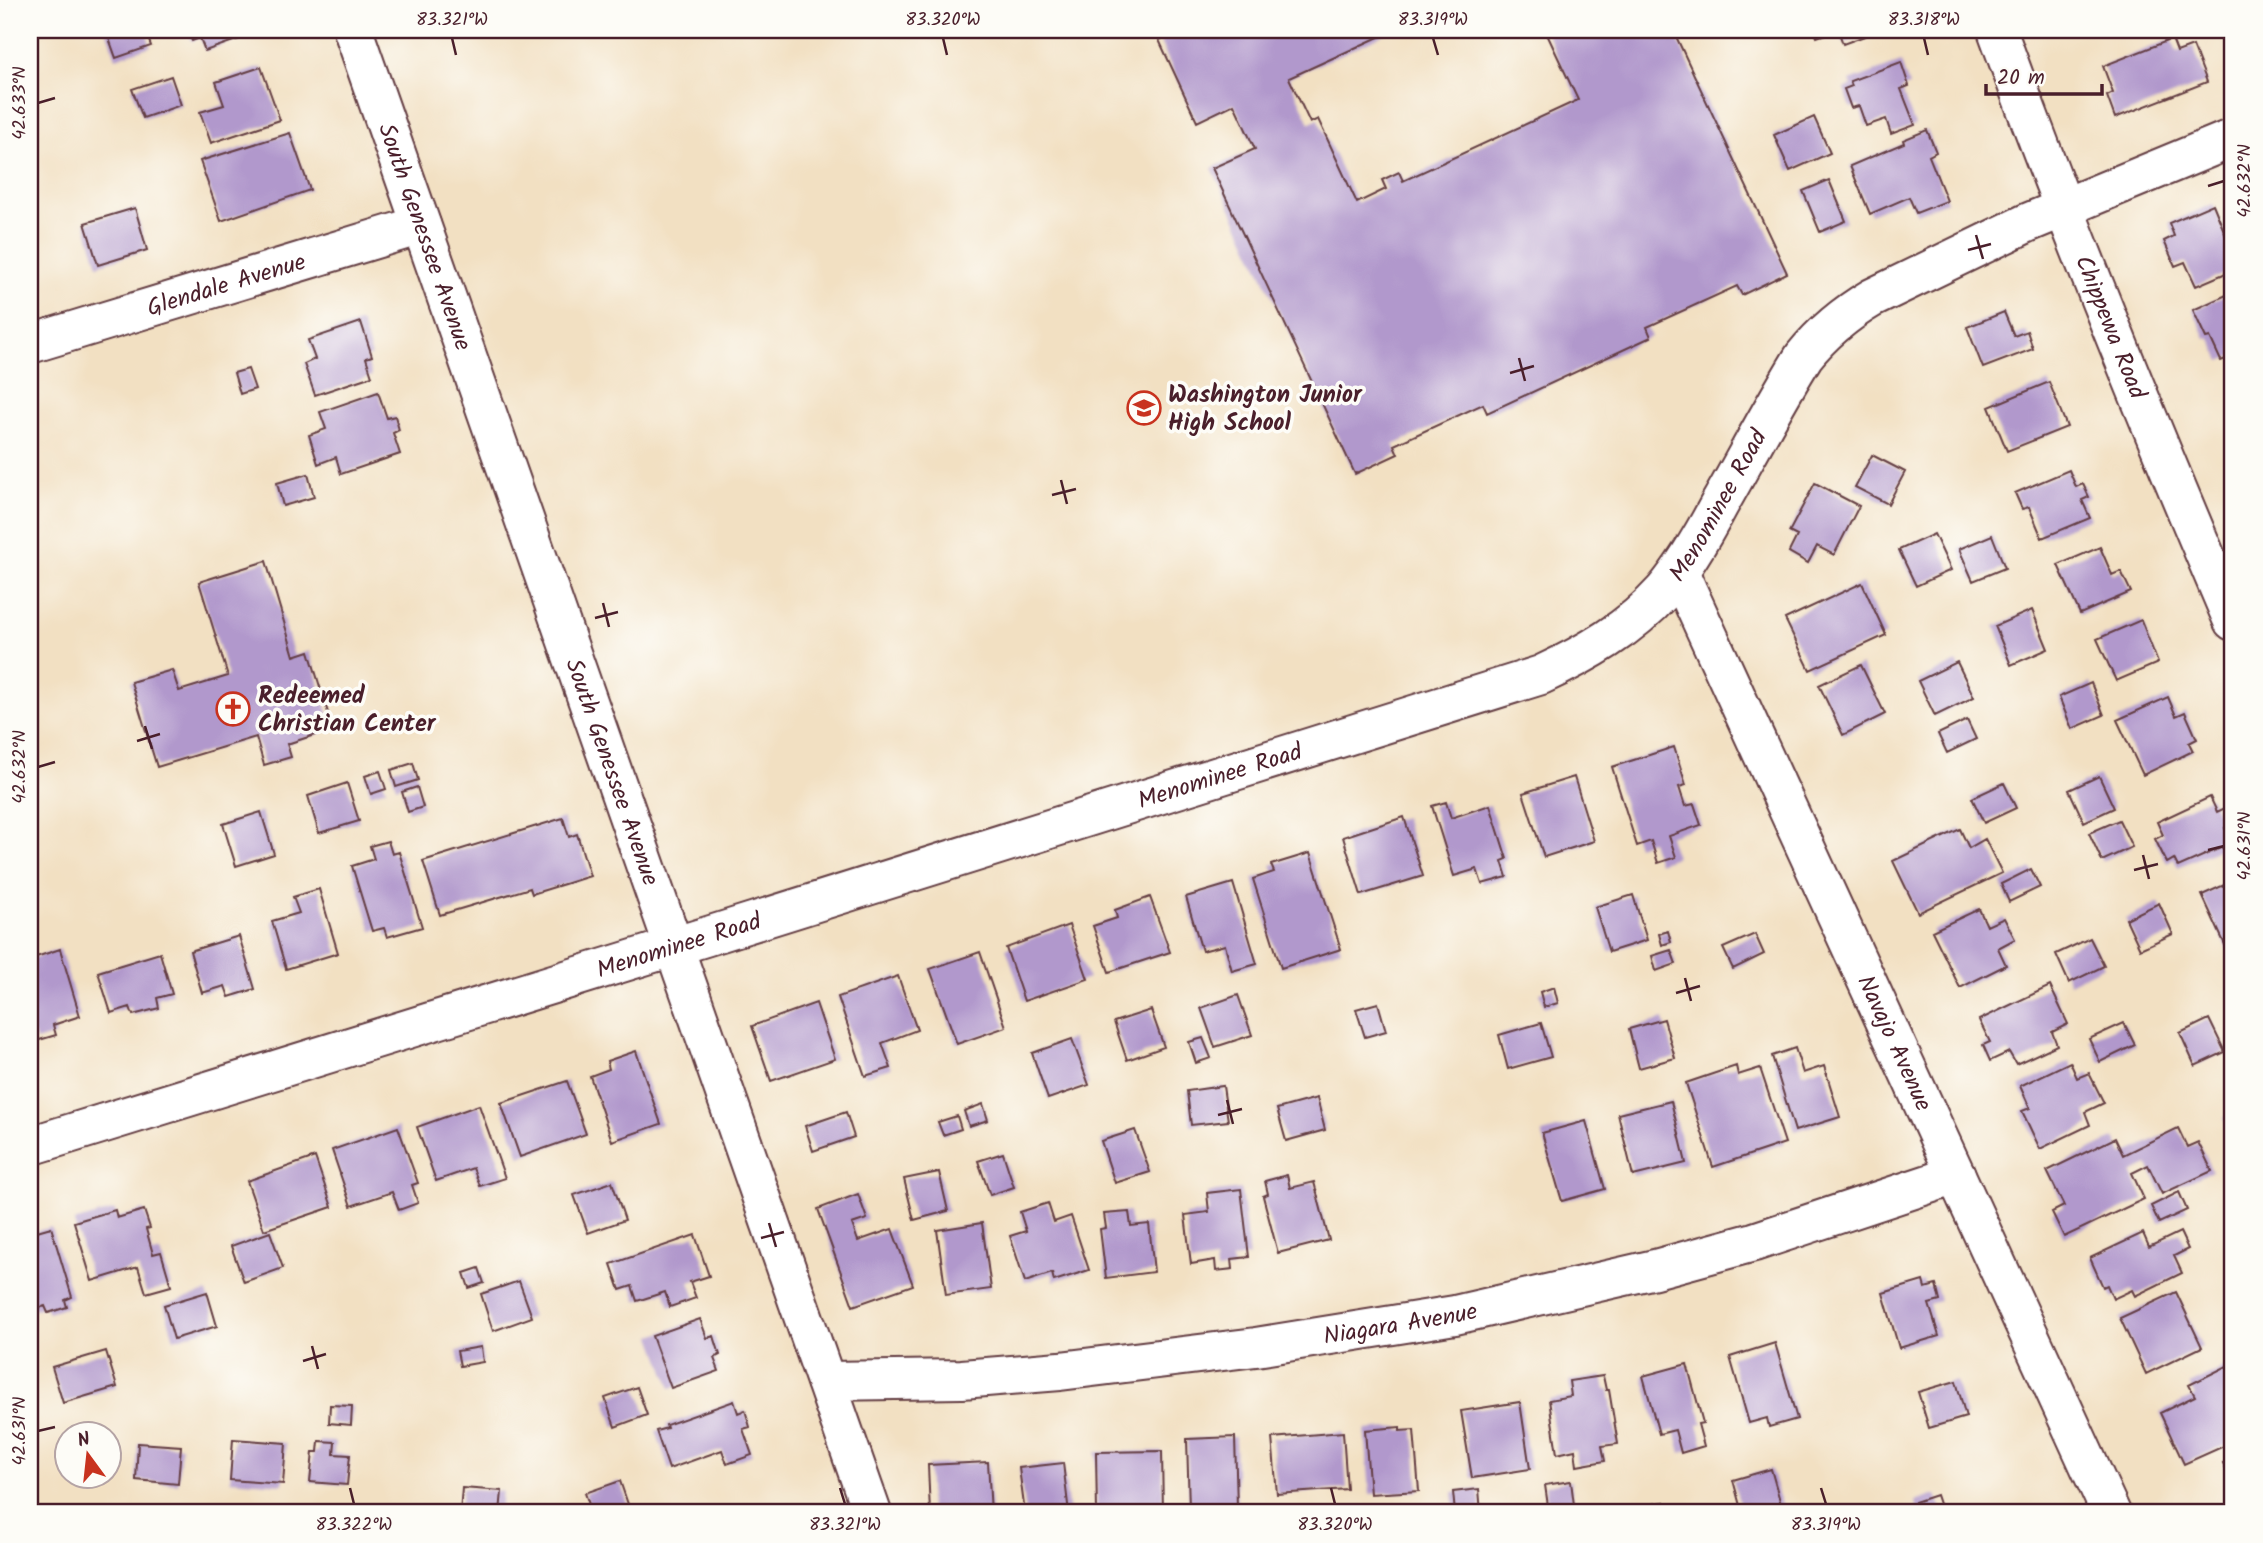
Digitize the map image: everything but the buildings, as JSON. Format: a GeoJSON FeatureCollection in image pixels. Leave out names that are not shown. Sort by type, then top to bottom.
{"type":"FeatureCollection","features":[{"type":"Feature","properties":{"kind":"street","name":"South Genessee Avenue"},"geometry":{"type":"LineString","coordinates":[[353,30],[872,1513]]}},
{"type":"Feature","properties":{"kind":"street","name":"Chippewa Road"},"geometry":{"type":"LineString","coordinates":[[1997,30],[2062,207],[2170,474],[2233,621]]}},
{"type":"Feature","properties":{"kind":"street","name":"Menominee Road"},"geometry":{"type":"LineString","coordinates":[[30,1146],[1541,675],[1593,649],[1631,622],[1664,591],[1699,541],[1795,372],[1818,339],[1833,324],[1872,298],[2062,207],[2233,138]]}},
{"type":"Feature","properties":{"kind":"street","name":"Glendale Avenue"},"geometry":{"type":"LineString","coordinates":[[30,344],[421,225]]}},
{"type":"Feature","properties":{"kind":"street","name":"Navajo Avenue"},"geometry":{"type":"LineString","coordinates":[[1679,572],[2111,1513]]}},
{"type":"Feature","properties":{"kind":"street","name":"Niagara Avenue"},"geometry":{"type":"LineString","coordinates":[[826,1381],[962,1379],[1060,1371],[1256,1347],[1455,1315],[1655,1269],[1765,1238],[1955,1175]]}},
{"type":"Feature","properties":{"kind":"place","name":"Washington Junior High School"},"geometry":{"type":"Point","coordinates":[1144,408]}},
{"type":"Feature","properties":{"kind":"place","name":"Redeemed Christian Center"},"geometry":{"type":"Point","coordinates":[233,709]}}]}
